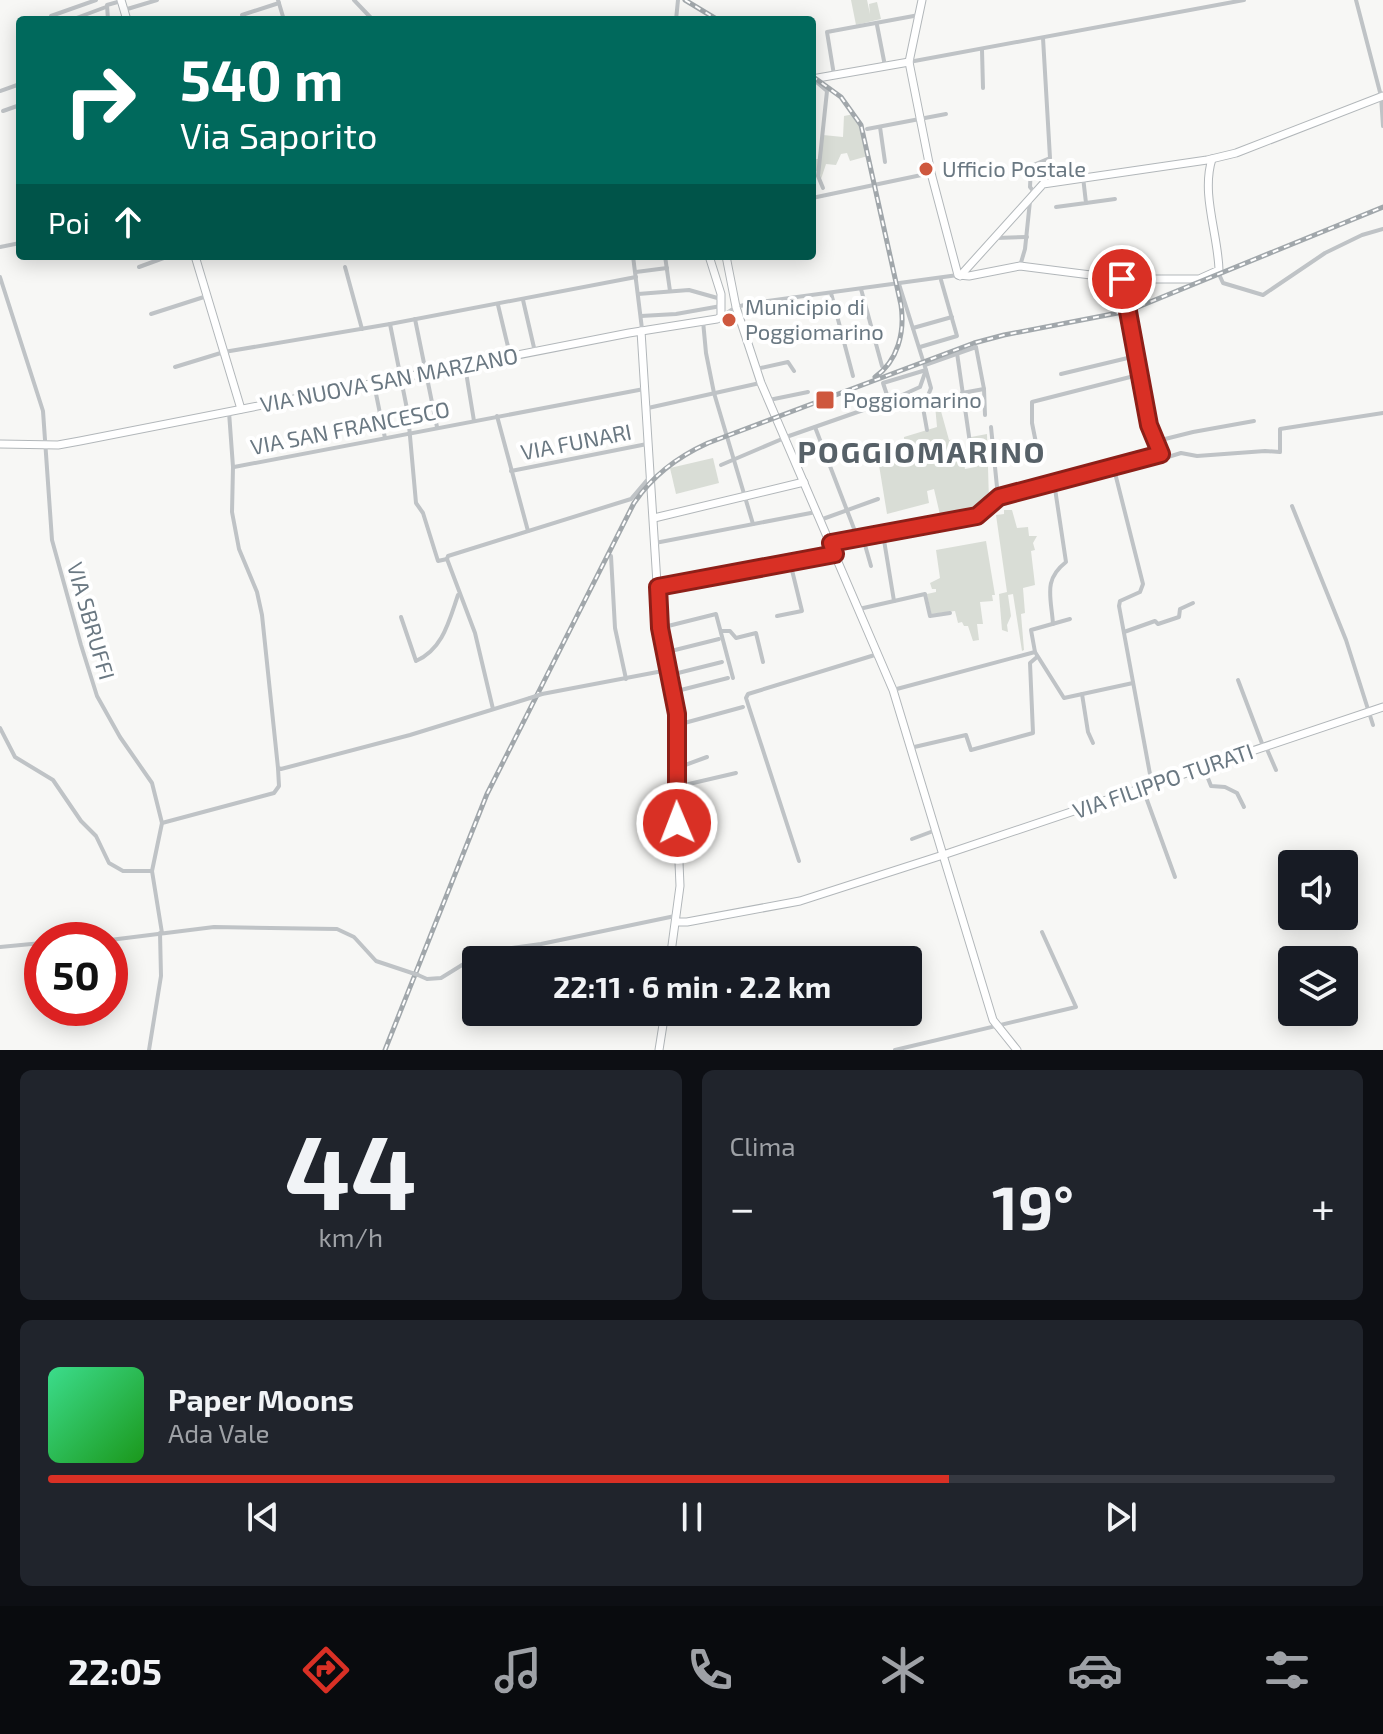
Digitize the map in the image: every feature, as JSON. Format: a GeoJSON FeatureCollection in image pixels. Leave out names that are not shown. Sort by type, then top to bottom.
{"type":"FeatureCollection","features":[{"type":"Feature","properties":{"kind":"street"},"geometry":{"type":"LineString","coordinates":[[51,16],[96,0]]}},
{"type":"Feature","properties":{"kind":"street"},"geometry":{"type":"LineString","coordinates":[[80,16],[121,0],[126,16]]}},
{"type":"Feature","properties":{"kind":"street"},"geometry":{"type":"LineString","coordinates":[[124,10],[157,0]]}},
{"type":"Feature","properties":{"kind":"street"},"geometry":{"type":"LineString","coordinates":[[354,0],[369,16]]}},
{"type":"Feature","properties":{"kind":"street"},"geometry":{"type":"LineString","coordinates":[[922,0],[909,62],[931,173],[960,274]]}},
{"type":"Feature","properties":{"kind":"street"},"geometry":{"type":"LineString","coordinates":[[816,78],[1244,0]]}},
{"type":"Feature","properties":{"kind":"street"},"geometry":{"type":"LineString","coordinates":[[1356,0],[1382,96],[1383,126]]}},
{"type":"Feature","properties":{"kind":"street"},"geometry":{"type":"LineString","coordinates":[[242,15],[278,2]]}},
{"type":"Feature","properties":{"kind":"street"},"geometry":{"type":"LineString","coordinates":[[834,75],[827,32],[919,15]]}},
{"type":"Feature","properties":{"kind":"street"},"geometry":{"type":"LineString","coordinates":[[877,25],[885,66]]}},
{"type":"Feature","properties":{"kind":"street"},"geometry":{"type":"LineString","coordinates":[[1020,266],[1032,194],[1031,166],[1050,158],[1043,37]]}},
{"type":"Feature","properties":{"kind":"street"},"geometry":{"type":"LineString","coordinates":[[982,50],[983,88]]}},
{"type":"Feature","properties":{"kind":"street"},"geometry":{"type":"LineString","coordinates":[[816,82],[827,91],[818,176],[823,188]]}},
{"type":"Feature","properties":{"kind":"street"},"geometry":{"type":"LineString","coordinates":[[960,274],[1043,184],[1236,153],[1382,96]]}},
{"type":"Feature","properties":{"kind":"street"},"geometry":{"type":"LineString","coordinates":[[3,111],[16,106]]}},
{"type":"Feature","properties":{"kind":"street"},"geometry":{"type":"LineString","coordinates":[[867,129],[946,114]]}},
{"type":"Feature","properties":{"kind":"street"},"geometry":{"type":"LineString","coordinates":[[880,127],[885,162]]}},
{"type":"Feature","properties":{"kind":"street"},"geometry":{"type":"LineString","coordinates":[[1212,159],[1208,170],[1208,191],[1216,236],[1218,272],[1223,283],[1263,295],[1325,253],[1362,235],[1383,229]]}},
{"type":"Feature","properties":{"kind":"street"},"geometry":{"type":"LineString","coordinates":[[816,197],[931,173]]}},
{"type":"Feature","properties":{"kind":"street"},"geometry":{"type":"LineString","coordinates":[[1083,177],[1086,203]]}},
{"type":"Feature","properties":{"kind":"street"},"geometry":{"type":"LineString","coordinates":[[1056,207],[1115,199]]}},
{"type":"Feature","properties":{"kind":"street"},"geometry":{"type":"LineString","coordinates":[[994,238],[1027,237]]}},
{"type":"Feature","properties":{"kind":"street"},"geometry":{"type":"LineString","coordinates":[[139,267],[158,260]]}},
{"type":"Feature","properties":{"kind":"street"},"geometry":{"type":"LineString","coordinates":[[196,260],[241,409]]}},
{"type":"Feature","properties":{"kind":"street"},"geometry":{"type":"LineString","coordinates":[[634,260],[641,316],[660,628],[677,725],[676,787],[681,864],[672,946]]}},
{"type":"Feature","properties":{"kind":"street"},"geometry":{"type":"LineString","coordinates":[[666,260],[670,291]]}},
{"type":"Feature","properties":{"kind":"street"},"geometry":{"type":"LineString","coordinates":[[710,260],[721,303],[721,317]]}},
{"type":"Feature","properties":{"kind":"street"},"geometry":{"type":"LineString","coordinates":[[727,260],[736,307],[761,383],[893,690],[993,1020],[1017,1050]]}},
{"type":"Feature","properties":{"kind":"street"},"geometry":{"type":"LineString","coordinates":[[721,317],[736,307],[1020,266],[1122,279],[1199,279],[1218,272]]}},
{"type":"Feature","properties":{"kind":"street"},"geometry":{"type":"LineString","coordinates":[[345,267],[362,329]]}},
{"type":"Feature","properties":{"kind":"street"},"geometry":{"type":"LineString","coordinates":[[175,367],[224,352],[523,300],[667,268]]}},
{"type":"Feature","properties":{"kind":"street"},"geometry":{"type":"LineString","coordinates":[[715,276],[730,273]]}},
{"type":"Feature","properties":{"kind":"street","name":"VIA SBRUFFI"},"geometry":{"type":"LineString","coordinates":[[0,277],[43,411],[52,540],[89,670],[97,696],[152,783],[162,823]]}},
{"type":"Feature","properties":{"kind":"street"},"geometry":{"type":"LineString","coordinates":[[920,347],[957,336],[940,279]]}},
{"type":"Feature","properties":{"kind":"street"},"geometry":{"type":"LineString","coordinates":[[1122,279],[1149,425],[1161,454]]}},
{"type":"Feature","properties":{"kind":"street"},"geometry":{"type":"LineString","coordinates":[[866,409],[886,409],[922,402],[928,399],[930,393],[920,347],[899,284]]}},
{"type":"Feature","properties":{"kind":"street"},"geometry":{"type":"LineString","coordinates":[[861,289],[882,366]]}},
{"type":"Feature","properties":{"kind":"street"},"geometry":{"type":"LineString","coordinates":[[638,294],[689,290],[721,303]]}},
{"type":"Feature","properties":{"kind":"street"},"geometry":{"type":"LineString","coordinates":[[830,292],[853,376]]}},
{"type":"Feature","properties":{"kind":"street"},"geometry":{"type":"LineString","coordinates":[[151,314],[207,296]]}},
{"type":"Feature","properties":{"kind":"street"},"geometry":{"type":"LineString","coordinates":[[523,300],[535,352]]}},
{"type":"Feature","properties":{"kind":"street"},"geometry":{"type":"LineString","coordinates":[[641,316],[676,314],[721,303]]}},
{"type":"Feature","properties":{"kind":"street"},"geometry":{"type":"LineString","coordinates":[[498,304],[510,357]]}},
{"type":"Feature","properties":{"kind":"street","name":"VIA NUOVA SAN MARZANO"},"geometry":{"type":"LineString","coordinates":[[0,444],[45,445],[80,441],[721,317]]}},
{"type":"Feature","properties":{"kind":"street"},"geometry":{"type":"LineString","coordinates":[[913,328],[952,317]]}},
{"type":"Feature","properties":{"kind":"street"},"geometry":{"type":"LineString","coordinates":[[415,319],[437,427]]}},
{"type":"Feature","properties":{"kind":"street"},"geometry":{"type":"LineString","coordinates":[[703,321],[714,393],[753,524]]}},
{"type":"Feature","properties":{"kind":"street"},"geometry":{"type":"LineString","coordinates":[[390,324],[410,432],[416,503],[423,513],[438,561],[631,499],[650,477]]}},
{"type":"Feature","properties":{"kind":"street"},"geometry":{"type":"LineString","coordinates":[[889,401],[883,383],[976,347],[984,389],[985,415]]}},
{"type":"Feature","properties":{"kind":"street"},"geometry":{"type":"LineString","coordinates":[[957,353],[971,450]]}},
{"type":"Feature","properties":{"kind":"street"},"geometry":{"type":"LineString","coordinates":[[1061,374],[1136,356]]}},
{"type":"Feature","properties":{"kind":"street"},"geometry":{"type":"LineString","coordinates":[[756,369],[788,362],[794,371]]}},
{"type":"Feature","properties":{"kind":"street"},"geometry":{"type":"LineString","coordinates":[[465,366],[474,421]]}},
{"type":"Feature","properties":{"kind":"street"},"geometry":{"type":"LineString","coordinates":[[721,465],[784,438],[916,391],[923,382],[925,368]]}},
{"type":"Feature","properties":{"kind":"street"},"geometry":{"type":"LineString","coordinates":[[1038,453],[1031,402],[1139,375]]}},
{"type":"Feature","properties":{"kind":"street"},"geometry":{"type":"LineString","coordinates":[[645,408],[761,383]]}},
{"type":"Feature","properties":{"kind":"street"},"geometry":{"type":"LineString","coordinates":[[374,384],[385,438]]}},
{"type":"Feature","properties":{"kind":"street"},"geometry":{"type":"LineString","coordinates":[[528,531],[497,416],[644,389]]}},
{"type":"Feature","properties":{"kind":"street"},"geometry":{"type":"LineString","coordinates":[[962,393],[984,389]]}},
{"type":"Feature","properties":{"kind":"street"},"geometry":{"type":"LineString","coordinates":[[769,400],[808,392]]}},
{"type":"Feature","properties":{"kind":"street"},"geometry":{"type":"LineString","coordinates":[[922,402],[927,430]]}},
{"type":"Feature","properties":{"kind":"street"},"geometry":{"type":"LineString","coordinates":[[149,1050],[161,976],[161,933],[152,871],[162,823],[274,793],[279,786],[262,615],[257,592],[239,549],[232,512],[229,412]]}},
{"type":"Feature","properties":{"kind":"street"},"geometry":{"type":"LineString","coordinates":[[831,543],[977,516],[998,497],[1161,454],[1171,457],[1181,453],[1197,456],[1280,452],[1280,429],[1383,413]]}},
{"type":"Feature","properties":{"kind":"street","name":"VIA SAN FRANCESCO"},"geometry":{"type":"LineString","coordinates":[[233,467],[497,416]]}},
{"type":"Feature","properties":{"kind":"street"},"geometry":{"type":"LineString","coordinates":[[1157,441],[1254,421]]}},
{"type":"Feature","properties":{"kind":"street"},"geometry":{"type":"LineString","coordinates":[[815,427],[871,566]]}},
{"type":"Feature","properties":{"kind":"street"},"geometry":{"type":"LineString","coordinates":[[991,427],[998,497]]}},
{"type":"Feature","properties":{"kind":"street","name":"VIA FUNARI"},"geometry":{"type":"LineString","coordinates":[[511,471],[647,444]]}},
{"type":"Feature","properties":{"kind":"street"},"geometry":{"type":"LineString","coordinates":[[1113,465],[1143,584],[1140,592],[1119,602],[1152,785]]}},
{"type":"Feature","properties":{"kind":"street"},"geometry":{"type":"LineString","coordinates":[[1053,624],[1050,579],[1066,562],[1054,481]]}},
{"type":"Feature","properties":{"kind":"street"},"geometry":{"type":"LineString","coordinates":[[654,518],[804,482]]}},
{"type":"Feature","properties":{"kind":"street"},"geometry":{"type":"LineString","coordinates":[[655,543],[753,524],[848,511],[878,499]]}},
{"type":"Feature","properties":{"kind":"street"},"geometry":{"type":"LineString","coordinates":[[1292,506],[1346,640],[1373,725]]}},
{"type":"Feature","properties":{"kind":"street"},"geometry":{"type":"LineString","coordinates":[[883,534],[894,601]]}},
{"type":"Feature","properties":{"kind":"street"},"geometry":{"type":"LineString","coordinates":[[658,587],[835,554]]}},
{"type":"Feature","properties":{"kind":"street"},"geometry":{"type":"LineString","coordinates":[[611,556],[615,628],[626,679]]}},
{"type":"Feature","properties":{"kind":"street"},"geometry":{"type":"LineString","coordinates":[[447,559],[458,595],[475,633],[493,709]]}},
{"type":"Feature","properties":{"kind":"street"},"geometry":{"type":"LineString","coordinates":[[777,616],[802,611],[790,562]]}},
{"type":"Feature","properties":{"kind":"street"},"geometry":{"type":"LineString","coordinates":[[859,609],[925,594],[930,616],[950,613]]}},
{"type":"Feature","properties":{"kind":"street"},"geometry":{"type":"LineString","coordinates":[[401,617],[416,661],[435,649],[447,627],[458,595]]}},
{"type":"Feature","properties":{"kind":"street"},"geometry":{"type":"LineString","coordinates":[[1124,632],[1155,621],[1158,624],[1179,617],[1180,609],[1193,603]]}},
{"type":"Feature","properties":{"kind":"street"},"geometry":{"type":"LineString","coordinates":[[660,628],[716,614],[721,631],[730,678],[673,692]]}},
{"type":"Feature","properties":{"kind":"street"},"geometry":{"type":"LineString","coordinates":[[1070,619],[1031,630],[1036,654],[1062,698],[1134,682]]}},
{"type":"Feature","properties":{"kind":"street"},"geometry":{"type":"LineString","coordinates":[[721,631],[730,631],[736,638],[756,633],[763,662]]}},
{"type":"Feature","properties":{"kind":"street"},"geometry":{"type":"LineString","coordinates":[[665,652],[719,639]]}},
{"type":"Feature","properties":{"kind":"street"},"geometry":{"type":"LineString","coordinates":[[799,861],[746,698],[748,694],[878,654]]}},
{"type":"Feature","properties":{"kind":"street"},"geometry":{"type":"LineString","coordinates":[[893,690],[1036,654]]}},
{"type":"Feature","properties":{"kind":"street"},"geometry":{"type":"LineString","coordinates":[[910,748],[966,735],[971,750],[1033,733],[1030,663],[1036,654]]}},
{"type":"Feature","properties":{"kind":"street"},"geometry":{"type":"LineString","coordinates":[[278,768],[377,744],[542,694],[722,662]]}},
{"type":"Feature","properties":{"kind":"street"},"geometry":{"type":"LineString","coordinates":[[1238,680],[1276,770]]}},
{"type":"Feature","properties":{"kind":"street"},"geometry":{"type":"LineString","coordinates":[[1082,694],[1088,732],[1093,743]]}},
{"type":"Feature","properties":{"kind":"street"},"geometry":{"type":"LineString","coordinates":[[677,725],[743,707]]}},
{"type":"Feature","properties":{"kind":"street","name":"VIA FILIPPO TURATI"},"geometry":{"type":"LineString","coordinates":[[676,919],[694,921],[800,901],[1383,707]]}},
{"type":"Feature","properties":{"kind":"street"},"geometry":{"type":"LineString","coordinates":[[0,728],[15,757],[53,780],[81,821],[96,836],[113,867],[123,871],[152,871]]}},
{"type":"Feature","properties":{"kind":"street"},"geometry":{"type":"LineString","coordinates":[[677,768],[707,757]]}},
{"type":"Feature","properties":{"kind":"street"},"geometry":{"type":"LineString","coordinates":[[1204,768],[1211,786],[1225,787],[1237,793],[1244,807]]}},
{"type":"Feature","properties":{"kind":"street"},"geometry":{"type":"LineString","coordinates":[[676,787],[736,773]]}},
{"type":"Feature","properties":{"kind":"street"},"geometry":{"type":"LineString","coordinates":[[1142,788],[1175,877]]}},
{"type":"Feature","properties":{"kind":"street"},"geometry":{"type":"LineString","coordinates":[[912,839],[936,830]]}},
{"type":"Feature","properties":{"kind":"street"},"geometry":{"type":"LineString","coordinates":[[128,938],[214,927],[337,929],[354,937],[376,961],[433,979],[441,978],[483,952],[676,919]]}},
{"type":"Feature","properties":{"kind":"street"},"geometry":{"type":"LineString","coordinates":[[895,1050],[1076,1007],[1042,932]]}},
{"type":"Feature","properties":{"kind":"street"},"geometry":{"type":"LineString","coordinates":[[0,947],[24,945]]}},
{"type":"Feature","properties":{"kind":"street"},"geometry":{"type":"LineString","coordinates":[[659,1050],[663,1026]]}},
{"type":"Feature","properties":{"kind":"shaded area"},"geometry":{"type":"Polygon","coordinates":[[[851,0],[867,0],[870,14],[869,4],[877,2],[881,19],[856,25],[851,0]]]}},
{"type":"Feature","properties":{"kind":"shaded area"},"geometry":{"type":"Polygon","coordinates":[[[854,114],[868,156],[850,161],[847,153],[841,154],[836,165],[826,164],[821,179],[819,170],[816,171],[816,159],[820,159],[823,135],[843,137],[844,116],[854,114]]]}},
{"type":"Feature","properties":{"kind":"shaded area"},"geometry":{"type":"Polygon","coordinates":[[[939,404],[949,440],[960,439],[965,469],[975,467],[971,437],[987,434],[989,501],[979,513],[941,519],[934,489],[927,491],[929,503],[887,514],[878,459],[905,454],[904,437],[937,427],[935,405],[939,404]]]}},
{"type":"Feature","properties":{"kind":"shaded area"},"geometry":{"type":"Polygon","coordinates":[[[713,458],[719,483],[676,494],[670,468],[713,458]]]}},
{"type":"Feature","properties":{"kind":"shaded area"},"geometry":{"type":"Polygon","coordinates":[[[1004,510],[1012,510],[1017,528],[1028,527],[1029,536],[1037,536],[1033,543],[1035,550],[1031,551],[1035,585],[1023,588],[1022,651],[1013,594],[1008,595],[1011,616],[1008,632],[1002,630],[999,594],[1007,592],[996,515],[1004,514],[1004,510]]]}},
{"type":"Feature","properties":{"kind":"shaded area"},"geometry":{"type":"Polygon","coordinates":[[[986,541],[995,595],[992,595],[993,601],[980,602],[983,624],[977,624],[979,640],[973,641],[968,626],[958,623],[955,611],[931,614],[927,594],[936,592],[930,583],[940,578],[936,550],[986,541]]]}},
{"type":"Feature","properties":{"kind":"railway"},"geometry":{"type":"LineString","coordinates":[[685,0],[711,16]]}},
{"type":"Feature","properties":{"kind":"railway"},"geometry":{"type":"LineString","coordinates":[[816,79],[841,97],[861,125],[901,305],[902,325],[898,345],[889,363],[875,377]]}},
{"type":"Feature","properties":{"kind":"railway"},"geometry":{"type":"LineString","coordinates":[[385,1050],[487,794],[634,503],[666,468],[708,443],[974,343],[1128,311],[1383,207]]}},
{"type":"Feature","properties":{"kind":"place","name":"Ufficio Postale"},"geometry":{"type":"Point","coordinates":[926,169]}},
{"type":"Feature","properties":{"kind":"place","name":"Municipio di Poggiomarino"},"geometry":{"type":"Point","coordinates":[729,320]}},
{"type":"Feature","properties":{"kind":"place","name":"Poggiomarino"},"geometry":{"type":"Point","coordinates":[825,400]}},
{"type":"Feature","properties":{"kind":"district","name":"POGGIOMARINO"},"geometry":{"type":"Point","coordinates":[922,453]}},
{"type":"Feature","properties":{"kind":"route"},"geometry":{"type":"LineString","coordinates":[[677,823],[677,714],[660,628],[658,587],[835,554],[831,543],[977,516],[999,497],[1161,454],[1149,425],[1122,279]]}}]}
